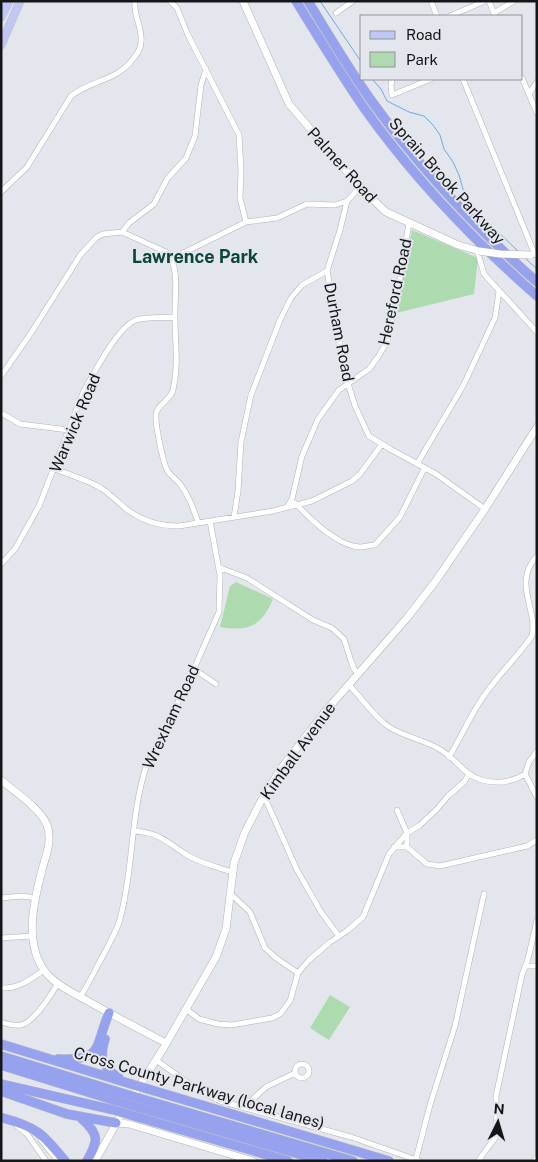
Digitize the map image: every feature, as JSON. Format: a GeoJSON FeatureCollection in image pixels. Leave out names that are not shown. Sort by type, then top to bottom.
{"type":"FeatureCollection","features":[{"type":"Feature","properties":{"kind":"highway","name":"Sprain Brook Parkway"},"geometry":{"type":"LineString","coordinates":[[296,1],[354,94],[396,150],[429,189],[476,239],[537,296]]}},
{"type":"Feature","properties":{"kind":"highway","name":"Sprain Brook Parkway"},"geometry":{"type":"LineString","coordinates":[[308,1],[362,87],[403,143],[460,207],[537,282]]}},
{"type":"Feature","properties":{"kind":"highway"},"geometry":{"type":"LineString","coordinates":[[46,1059],[77,1060],[91,1054],[99,1043],[112,1015]]}},
{"type":"Feature","properties":{"kind":"highway"},"geometry":{"type":"LineString","coordinates":[[112,1015],[104,1044],[103,1060],[108,1070],[128,1083]]}},
{"type":"Feature","properties":{"kind":"highway","name":"Cross County Parkway (local lanes)"},"geometry":{"type":"LineString","coordinates":[[1,1044],[46,1059],[358,1150],[389,1161]]}},
{"type":"Feature","properties":{"kind":"highway"},"geometry":{"type":"LineString","coordinates":[[1,1056],[122,1098]]}},
{"type":"Feature","properties":{"kind":"highway"},"geometry":{"type":"LineString","coordinates":[[1,1065],[139,1103],[323,1161]]}},
{"type":"Feature","properties":{"kind":"highway"},"geometry":{"type":"LineString","coordinates":[[1,1084],[114,1110],[288,1161]]}},
{"type":"Feature","properties":{"kind":"highway"},"geometry":{"type":"LineString","coordinates":[[1,1091],[62,1113],[80,1118],[116,1123]]}},
{"type":"Feature","properties":{"kind":"highway"},"geometry":{"type":"LineString","coordinates":[[139,1103],[353,1161]]}},
{"type":"Feature","properties":{"kind":"highway"},"geometry":{"type":"LineString","coordinates":[[2,1118],[24,1124],[40,1132],[65,1161]]}},
{"type":"Feature","properties":{"kind":"highway"},"geometry":{"type":"LineString","coordinates":[[80,1118],[92,1128],[96,1138],[95,1146],[87,1161]]}},
{"type":"Feature","properties":{"kind":"highway"},"geometry":{"type":"LineString","coordinates":[[358,1150],[399,1161]]}},
{"type":"Feature","properties":{"kind":"main road"},"geometry":{"type":"LineString","coordinates":[[1,18],[10,1]]}},
{"type":"Feature","properties":{"kind":"main road"},"geometry":{"type":"LineString","coordinates":[[1,45],[20,1]]}},
{"type":"Feature","properties":{"kind":"street"},"geometry":{"type":"LineString","coordinates":[[1,192],[28,167],[71,96],[78,90],[120,73],[139,51],[141,34],[134,1]]}},
{"type":"Feature","properties":{"kind":"street"},"geometry":{"type":"LineString","coordinates":[[170,1],[177,8],[188,34],[239,135],[240,198],[246,222]]}},
{"type":"Feature","properties":{"kind":"street","name":"Palmer Road"},"geometry":{"type":"LineString","coordinates":[[242,1],[288,102],[360,187],[386,212],[409,224],[478,250],[500,254],[534,255]]}},
{"type":"Feature","properties":{"kind":"street"},"geometry":{"type":"LineString","coordinates":[[336,13],[353,1]]}},
{"type":"Feature","properties":{"kind":"street"},"geometry":{"type":"LineString","coordinates":[[431,1],[437,15]]}},
{"type":"Feature","properties":{"kind":"street"},"geometry":{"type":"LineString","coordinates":[[452,15],[485,1]]}},
{"type":"Feature","properties":{"kind":"street"},"geometry":{"type":"LineString","coordinates":[[489,1],[495,15],[514,1]]}},
{"type":"Feature","properties":{"kind":"street"},"geometry":{"type":"LineString","coordinates":[[122,232],[129,223],[154,204],[167,180],[186,158],[195,136],[201,85],[206,69]]}},
{"type":"Feature","properties":{"kind":"street"},"geometry":{"type":"LineString","coordinates":[[392,80],[392,95],[429,80]]}},
{"type":"Feature","properties":{"kind":"street"},"geometry":{"type":"LineString","coordinates":[[463,80],[534,255]]}},
{"type":"Feature","properties":{"kind":"street"},"geometry":{"type":"LineString","coordinates":[[523,80],[537,113]]}},
{"type":"Feature","properties":{"kind":"street"},"geometry":{"type":"LineString","coordinates":[[529,94],[537,82]]}},
{"type":"Feature","properties":{"kind":"street"},"geometry":{"type":"LineString","coordinates":[[172,259],[246,222],[277,218],[307,204],[335,205],[346,201],[360,187]]}},
{"type":"Feature","properties":{"kind":"street","name":"Durham Road"},"geometry":{"type":"LineString","coordinates":[[346,201],[340,230],[327,271],[348,383],[355,406],[369,436],[436,474],[485,509]]}},
{"type":"Feature","properties":{"kind":"street","name":"Hereford Road"},"geometry":{"type":"LineString","coordinates":[[287,507],[292,499],[297,470],[310,436],[331,400],[348,383],[369,368],[387,342],[409,224]]}},
{"type":"Feature","properties":{"kind":"street"},"geometry":{"type":"LineString","coordinates":[[1,376],[89,244],[103,234],[122,232],[166,252],[172,259],[176,279],[175,317],[178,366],[171,395],[159,408],[155,417],[164,463],[168,472],[185,492],[192,504],[198,522]]}},
{"type":"Feature","properties":{"kind":"street"},"geometry":{"type":"LineString","coordinates":[[478,250],[484,274],[524,320],[537,332]]}},
{"type":"Feature","properties":{"kind":"street"},"geometry":{"type":"LineString","coordinates":[[234,517],[238,491],[241,442],[251,395],[290,298],[302,285],[327,271]]}},
{"type":"Feature","properties":{"kind":"street"},"geometry":{"type":"LineString","coordinates":[[320,274],[328,277]]}},
{"type":"Feature","properties":{"kind":"street"},"geometry":{"type":"LineString","coordinates":[[417,464],[463,386],[495,318],[499,291]]}},
{"type":"Feature","properties":{"kind":"street","name":"Warwick Road"},"geometry":{"type":"LineString","coordinates":[[1,564],[15,549],[46,491],[83,393],[92,376],[125,328],[137,320],[175,317]]}},
{"type":"Feature","properties":{"kind":"street"},"geometry":{"type":"LineString","coordinates":[[1,413],[20,424],[69,430]]}},
{"type":"Feature","properties":{"kind":"street","name":"Kimball Avenue"},"geometry":{"type":"LineString","coordinates":[[95,1161],[216,957],[229,915],[232,872],[245,832],[264,796],[280,770],[308,733],[407,618],[434,582],[485,509],[537,427]]}},
{"type":"Feature","properties":{"kind":"street"},"geometry":{"type":"LineString","coordinates":[[55,469],[99,487],[127,509],[153,523],[179,526],[297,505],[325,495],[352,481],[360,474],[382,444]]}},
{"type":"Feature","properties":{"kind":"street"},"geometry":{"type":"LineString","coordinates":[[292,499],[315,523],[347,543],[360,547],[375,545],[400,517],[424,468]]}},
{"type":"Feature","properties":{"kind":"street","name":"Wrexham Road"},"geometry":{"type":"LineString","coordinates":[[80,997],[120,919],[142,778],[147,764],[194,669],[219,612],[218,567],[210,521]]}},
{"type":"Feature","properties":{"kind":"street"},"geometry":{"type":"LineString","coordinates":[[450,757],[476,708],[532,636],[534,625],[527,589],[527,578],[531,562],[537,556]]}},
{"type":"Feature","properties":{"kind":"street"},"geometry":{"type":"LineString","coordinates":[[218,567],[247,578],[313,620],[332,628],[344,639],[354,669],[359,674]]}},
{"type":"Feature","properties":{"kind":"street"},"geometry":{"type":"LineString","coordinates":[[194,669],[216,684]]}},
{"type":"Feature","properties":{"kind":"street"},"geometry":{"type":"LineString","coordinates":[[349,685],[387,726],[442,750],[469,774],[479,779],[501,782],[518,779],[525,774],[529,762],[537,751]]}},
{"type":"Feature","properties":{"kind":"street"},"geometry":{"type":"LineString","coordinates":[[186,1009],[199,1019],[218,1024],[232,1025],[272,1018],[280,1014],[290,1001],[298,973],[309,960],[362,917],[389,854],[394,847],[407,833],[419,826],[437,809],[464,782],[469,774]]}},
{"type":"Feature","properties":{"kind":"street"},"geometry":{"type":"LineString","coordinates":[[525,774],[537,797]]}},
{"type":"Feature","properties":{"kind":"street"},"geometry":{"type":"LineString","coordinates":[[464,782],[479,779]]}},
{"type":"Feature","properties":{"kind":"street"},"geometry":{"type":"LineString","coordinates":[[1,780],[36,811],[48,827],[49,845],[36,898],[32,936],[36,956],[44,970],[58,983],[80,997],[166,1043]]}},
{"type":"Feature","properties":{"kind":"street"},"geometry":{"type":"LineString","coordinates":[[264,796],[297,870],[321,912],[338,935]]}},
{"type":"Feature","properties":{"kind":"street"},"geometry":{"type":"LineString","coordinates":[[397,810],[407,833],[408,847]]}},
{"type":"Feature","properties":{"kind":"street"},"geometry":{"type":"LineString","coordinates":[[134,831],[156,835],[188,856],[232,872]]}},
{"type":"Feature","properties":{"kind":"street"},"geometry":{"type":"LineString","coordinates":[[394,847],[408,847],[427,864],[440,866],[527,846],[537,840]]}},
{"type":"Feature","properties":{"kind":"street"},"geometry":{"type":"LineString","coordinates":[[231,894],[250,912],[265,948],[298,973]]}},
{"type":"Feature","properties":{"kind":"street"},"geometry":{"type":"LineString","coordinates":[[156,1060],[204,1093],[220,1101],[369,1143],[418,1160],[430,1105],[455,1026],[484,894]]}},
{"type":"Feature","properties":{"kind":"street"},"geometry":{"type":"LineString","coordinates":[[1,898],[22,896],[36,898]]}},
{"type":"Feature","properties":{"kind":"street"},"geometry":{"type":"LineString","coordinates":[[478,1161],[497,1131],[496,1096],[522,975],[537,920]]}},
{"type":"Feature","properties":{"kind":"street"},"geometry":{"type":"LineString","coordinates":[[1,938],[32,936]]}},
{"type":"Feature","properties":{"kind":"street"},"geometry":{"type":"LineString","coordinates":[[526,966],[537,966]]}},
{"type":"Feature","properties":{"kind":"street"},"geometry":{"type":"LineString","coordinates":[[1,988],[9,989],[23,984],[44,970]]}},
{"type":"Feature","properties":{"kind":"street"},"geometry":{"type":"LineString","coordinates":[[1,1022],[18,1026],[28,1022],[40,1009],[58,983]]}},
{"type":"Feature","properties":{"kind":"street"},"geometry":{"type":"LineString","coordinates":[[244,1107],[266,1086],[295,1073]]}},
{"type":"Feature","properties":{"kind":"street"},"geometry":{"type":"LineString","coordinates":[[2,1118],[26,1132],[46,1161]]}},
{"type":"Feature","properties":{"kind":"street"},"geometry":{"type":"LineString","coordinates":[[2,1118],[23,1126],[38,1137],[58,1161]]}},
{"type":"Feature","properties":{"kind":"street"},"geometry":{"type":"LineString","coordinates":[[116,1123],[136,1126],[253,1161]]}},
{"type":"Feature","properties":{"kind":"green space"},"geometry":{"type":"Polygon","coordinates":[[[412,230],[478,258],[474,294],[396,313],[412,230]]]}},
{"type":"Feature","properties":{"kind":"green space"},"geometry":{"type":"Polygon","coordinates":[[[236,582],[273,599],[264,615],[253,625],[239,629],[220,627],[230,586],[236,582]]]}},
{"type":"Feature","properties":{"kind":"green space"},"geometry":{"type":"Polygon","coordinates":[[[330,995],[350,1007],[329,1040],[310,1028],[330,995]]]}},
{"type":"Feature","properties":{"kind":"waterway"},"geometry":{"type":"LineString","coordinates":[[320,1],[360,60]]}},
{"type":"Feature","properties":{"kind":"waterway"},"geometry":{"type":"LineString","coordinates":[[373,80],[381,89],[387,101],[409,112],[424,116],[433,125],[440,135],[444,149],[453,162],[470,205],[519,252]]}},
{"type":"Feature","properties":{"kind":"waterway"},"geometry":{"type":"LineString","coordinates":[[525,258],[537,269]]}},
{"type":"Feature","properties":{"kind":"district","name":"Lawrence Park"},"geometry":{"type":"Point","coordinates":[195,256]}}]}
